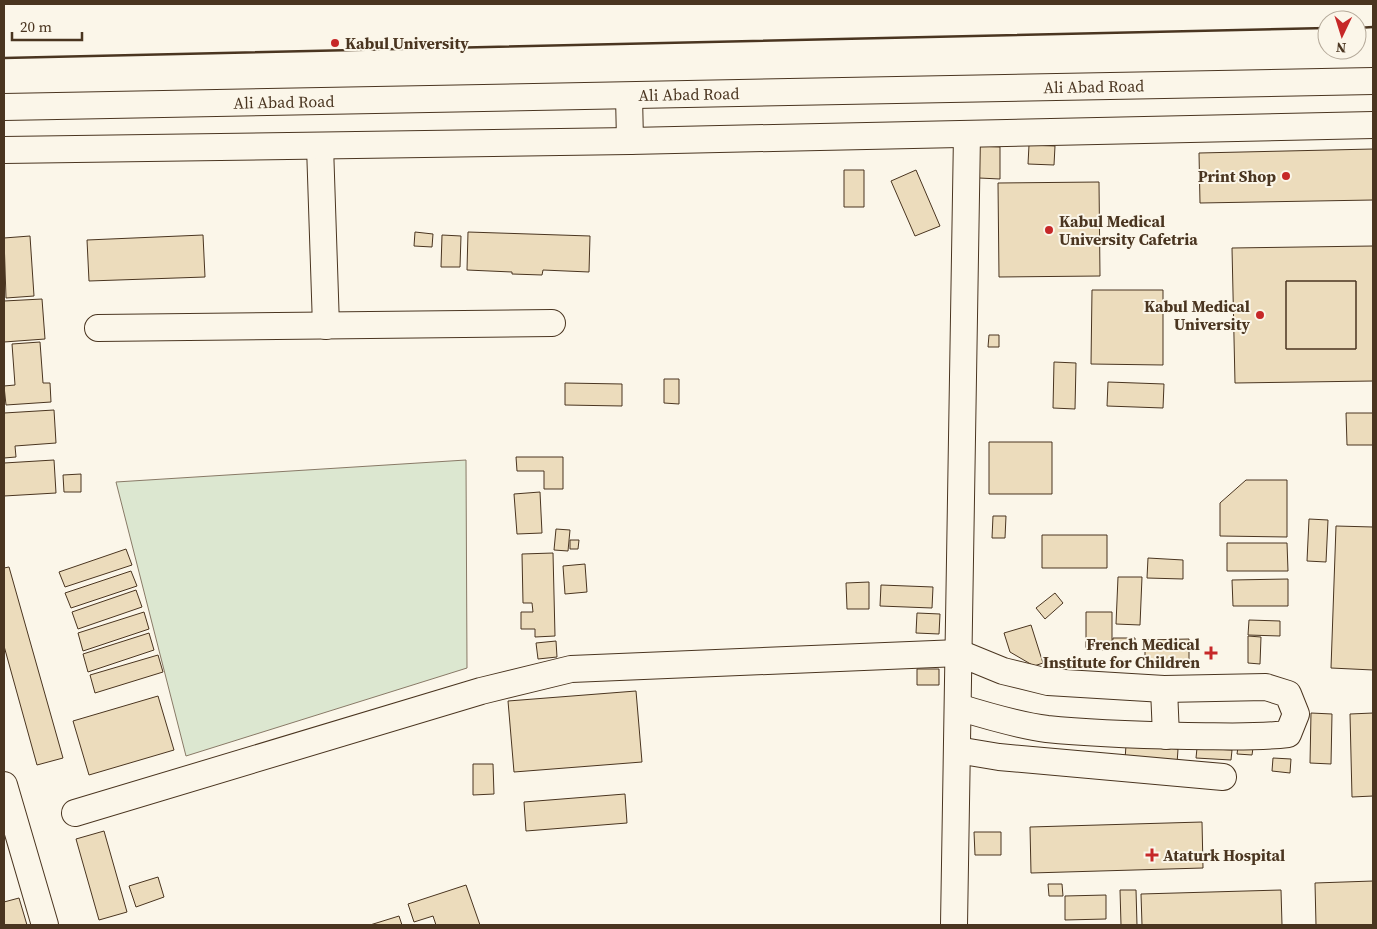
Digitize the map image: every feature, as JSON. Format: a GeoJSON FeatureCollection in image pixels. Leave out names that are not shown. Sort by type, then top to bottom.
{"type":"FeatureCollection","features":[{"type":"Feature","properties":{"kind":"street","name":"Ali Abad Road"},"geometry":{"type":"LineString","coordinates":[[4,108],[1373,81]]}},
{"type":"Feature","properties":{"kind":"street"},"geometry":{"type":"LineString","coordinates":[[628,96],[630,141]]}},
{"type":"Feature","properties":{"kind":"street"},"geometry":{"type":"LineString","coordinates":[[4,150],[630,141],[1373,126]]}},
{"type":"Feature","properties":{"kind":"street"},"geometry":{"type":"LineString","coordinates":[[954,925],[967,134]]}},
{"type":"Feature","properties":{"kind":"street"},"geometry":{"type":"LineString","coordinates":[[320,146],[326,326]]}},
{"type":"Feature","properties":{"kind":"street"},"geometry":{"type":"LineString","coordinates":[[98,328],[552,323]]}},
{"type":"Feature","properties":{"kind":"street"},"geometry":{"type":"LineString","coordinates":[[75,814],[480,691],[571,669],[959,653],[1003,671],[1048,682],[1164,689],[1266,687],[1288,694],[1296,714],[1288,734],[1264,737],[1166,736],[1093,733],[1046,728],[999,720],[958,708]]}},
{"type":"Feature","properties":{"kind":"street"},"geometry":{"type":"LineString","coordinates":[[1164,689],[1166,736]]}},
{"type":"Feature","properties":{"kind":"street"},"geometry":{"type":"LineString","coordinates":[[957,750],[1018,759],[1222,777]]}},
{"type":"Feature","properties":{"kind":"street"},"geometry":{"type":"LineString","coordinates":[[4,785],[12,843],[45,925]]}},
{"type":"Feature","properties":{"kind":"green space"},"geometry":{"type":"Polygon","coordinates":[[[466,460],[467,668],[186,756],[116,482],[466,460]]]}},
{"type":"Feature","properties":{"kind":"building"},"geometry":{"type":"Polygon","coordinates":[[[1029,145],[1055,146],[1054,165],[1028,164],[1029,145]]]}},
{"type":"Feature","properties":{"kind":"building"},"geometry":{"type":"Polygon","coordinates":[[[979,146],[1000,147],[1000,179],[979,178],[979,146]]]}},
{"type":"Feature","properties":{"kind":"building","name":"Print Shop"},"geometry":{"type":"Polygon","coordinates":[[[1373,149],[1373,200],[1200,203],[1199,153],[1373,149]]]}},
{"type":"Feature","properties":{"kind":"building"},"geometry":{"type":"Polygon","coordinates":[[[844,170],[864,170],[864,207],[844,207],[844,170]]]}},
{"type":"Feature","properties":{"kind":"building"},"geometry":{"type":"Polygon","coordinates":[[[916,170],[940,226],[915,236],[891,181],[916,170]]]}},
{"type":"Feature","properties":{"kind":"building","name":"Kabul Medical University Cafetria"},"geometry":{"type":"Polygon","coordinates":[[[1099,182],[1100,276],[999,277],[998,183],[1099,182]]]}},
{"type":"Feature","properties":{"kind":"building"},"geometry":{"type":"Polygon","coordinates":[[[415,232],[433,234],[432,247],[414,246],[415,232]]]}},
{"type":"Feature","properties":{"kind":"building"},"geometry":{"type":"Polygon","coordinates":[[[468,232],[590,236],[589,272],[543,270],[542,275],[467,270],[468,232]]]}},
{"type":"Feature","properties":{"kind":"building"},"geometry":{"type":"Polygon","coordinates":[[[203,235],[205,277],[89,281],[87,240],[203,235]]]}},
{"type":"Feature","properties":{"kind":"building"},"geometry":{"type":"Polygon","coordinates":[[[442,235],[461,236],[460,267],[441,267],[442,235]]]}},
{"type":"Feature","properties":{"kind":"building"},"geometry":{"type":"Polygon","coordinates":[[[30,236],[34,296],[6,298],[4,238],[30,236]]]}},
{"type":"Feature","properties":{"kind":"building","name":"Kabul Medical University"},"geometry":{"type":"Polygon","coordinates":[[[1373,246],[1373,381],[1235,383],[1232,248],[1373,246]],[[1286,281],[1286,349],[1356,349],[1356,281],[1286,281]]]}},
{"type":"Feature","properties":{"kind":"building"},"geometry":{"type":"Polygon","coordinates":[[[1286,281],[1356,281],[1356,349],[1286,349],[1286,281]]]}},
{"type":"Feature","properties":{"kind":"building"},"geometry":{"type":"Polygon","coordinates":[[[1092,290],[1163,290],[1163,365],[1091,364],[1092,290]]]}},
{"type":"Feature","properties":{"kind":"building"},"geometry":{"type":"Polygon","coordinates":[[[42,299],[45,339],[4,342],[4,301],[42,299]]]}},
{"type":"Feature","properties":{"kind":"building"},"geometry":{"type":"Polygon","coordinates":[[[989,335],[999,335],[999,347],[988,347],[989,335]]]}},
{"type":"Feature","properties":{"kind":"building"},"geometry":{"type":"Polygon","coordinates":[[[40,342],[43,383],[50,383],[51,402],[6,405],[4,386],[15,385],[12,344],[40,342]]]}},
{"type":"Feature","properties":{"kind":"building"},"geometry":{"type":"Polygon","coordinates":[[[1054,362],[1076,363],[1075,409],[1053,408],[1054,362]]]}},
{"type":"Feature","properties":{"kind":"building"},"geometry":{"type":"Polygon","coordinates":[[[664,379],[679,379],[679,404],[664,403],[664,379]]]}},
{"type":"Feature","properties":{"kind":"building"},"geometry":{"type":"Polygon","coordinates":[[[1108,382],[1164,384],[1163,408],[1107,406],[1108,382]]]}},
{"type":"Feature","properties":{"kind":"building"},"geometry":{"type":"Polygon","coordinates":[[[565,383],[622,384],[622,406],[565,405],[565,383]]]}},
{"type":"Feature","properties":{"kind":"building"},"geometry":{"type":"Polygon","coordinates":[[[54,410],[56,443],[15,446],[16,457],[4,458],[4,413],[54,410]]]}},
{"type":"Feature","properties":{"kind":"building"},"geometry":{"type":"Polygon","coordinates":[[[1346,413],[1373,413],[1373,445],[1347,445],[1346,413]]]}},
{"type":"Feature","properties":{"kind":"building"},"geometry":{"type":"Polygon","coordinates":[[[989,442],[1052,442],[1052,494],[989,494],[989,442]]]}},
{"type":"Feature","properties":{"kind":"building"},"geometry":{"type":"Polygon","coordinates":[[[516,457],[563,457],[563,489],[544,489],[544,471],[517,471],[516,457]]]}},
{"type":"Feature","properties":{"kind":"building"},"geometry":{"type":"Polygon","coordinates":[[[54,460],[56,493],[4,496],[4,463],[54,460]]]}},
{"type":"Feature","properties":{"kind":"building"},"geometry":{"type":"Polygon","coordinates":[[[81,474],[81,492],[64,492],[63,475],[81,474]]]}},
{"type":"Feature","properties":{"kind":"building"},"geometry":{"type":"Polygon","coordinates":[[[1246,480],[1287,480],[1287,537],[1220,536],[1220,503],[1246,480]]]}},
{"type":"Feature","properties":{"kind":"building"},"geometry":{"type":"Polygon","coordinates":[[[540,492],[542,533],[517,534],[514,494],[540,492]]]}},
{"type":"Feature","properties":{"kind":"building"},"geometry":{"type":"Polygon","coordinates":[[[993,516],[1006,516],[1005,538],[992,538],[993,516]]]}},
{"type":"Feature","properties":{"kind":"building"},"geometry":{"type":"Polygon","coordinates":[[[1309,519],[1328,520],[1326,562],[1307,561],[1309,519]]]}},
{"type":"Feature","properties":{"kind":"building"},"geometry":{"type":"Polygon","coordinates":[[[1336,526],[1373,527],[1373,670],[1331,668],[1336,526]]]}},
{"type":"Feature","properties":{"kind":"building"},"geometry":{"type":"Polygon","coordinates":[[[556,529],[570,530],[568,551],[554,550],[556,529]]]}},
{"type":"Feature","properties":{"kind":"building"},"geometry":{"type":"Polygon","coordinates":[[[1042,535],[1107,535],[1107,568],[1042,568],[1042,535]]]}},
{"type":"Feature","properties":{"kind":"building"},"geometry":{"type":"Polygon","coordinates":[[[570,540],[579,540],[578,549],[570,549],[570,540]]]}},
{"type":"Feature","properties":{"kind":"building"},"geometry":{"type":"Polygon","coordinates":[[[1227,543],[1287,543],[1288,571],[1227,571],[1227,543]]]}},
{"type":"Feature","properties":{"kind":"building"},"geometry":{"type":"Polygon","coordinates":[[[126,549],[132,565],[65,587],[59,572],[126,549]]]}},
{"type":"Feature","properties":{"kind":"building"},"geometry":{"type":"Polygon","coordinates":[[[553,553],[555,636],[535,637],[535,629],[521,629],[521,612],[533,612],[532,603],[523,603],[522,554],[553,553]]]}},
{"type":"Feature","properties":{"kind":"building"},"geometry":{"type":"Polygon","coordinates":[[[1148,558],[1183,560],[1183,579],[1147,578],[1148,558]]]}},
{"type":"Feature","properties":{"kind":"building"},"geometry":{"type":"Polygon","coordinates":[[[585,564],[587,592],[565,594],[563,566],[585,564]]]}},
{"type":"Feature","properties":{"kind":"building"},"geometry":{"type":"Polygon","coordinates":[[[9,567],[63,758],[37,765],[4,646],[4,568],[9,567]]]}},
{"type":"Feature","properties":{"kind":"building"},"geometry":{"type":"Polygon","coordinates":[[[131,571],[137,586],[71,608],[65,593],[131,571]]]}},
{"type":"Feature","properties":{"kind":"building"},"geometry":{"type":"Polygon","coordinates":[[[1118,577],[1142,577],[1140,625],[1116,624],[1118,577]]]}},
{"type":"Feature","properties":{"kind":"building"},"geometry":{"type":"Polygon","coordinates":[[[1288,579],[1288,606],[1233,606],[1232,580],[1288,579]]]}},
{"type":"Feature","properties":{"kind":"building"},"geometry":{"type":"Polygon","coordinates":[[[869,582],[869,609],[847,609],[846,583],[869,582]]]}},
{"type":"Feature","properties":{"kind":"building"},"geometry":{"type":"Polygon","coordinates":[[[881,585],[933,587],[932,608],[880,606],[881,585]]]}},
{"type":"Feature","properties":{"kind":"building"},"geometry":{"type":"Polygon","coordinates":[[[136,590],[142,607],[78,629],[72,612],[136,590]]]}},
{"type":"Feature","properties":{"kind":"building"},"geometry":{"type":"Polygon","coordinates":[[[1055,593],[1063,603],[1045,619],[1036,608],[1055,593]]]}},
{"type":"Feature","properties":{"kind":"building"},"geometry":{"type":"Polygon","coordinates":[[[144,612],[149,629],[83,651],[78,633],[144,612]]]}},
{"type":"Feature","properties":{"kind":"building"},"geometry":{"type":"Polygon","coordinates":[[[1086,612],[1112,612],[1112,650],[1086,650],[1086,612]]]}},
{"type":"Feature","properties":{"kind":"building"},"geometry":{"type":"Polygon","coordinates":[[[917,613],[940,614],[939,634],[916,633],[917,613]]]}},
{"type":"Feature","properties":{"kind":"building"},"geometry":{"type":"Polygon","coordinates":[[[1249,620],[1280,621],[1280,636],[1248,635],[1249,620]]]}},
{"type":"Feature","properties":{"kind":"building"},"geometry":{"type":"Polygon","coordinates":[[[1031,625],[1043,663],[1034,666],[1010,652],[1004,633],[1031,625]]]}},
{"type":"Feature","properties":{"kind":"building"},"geometry":{"type":"Polygon","coordinates":[[[149,633],[154,650],[88,672],[83,654],[149,633]]]}},
{"type":"Feature","properties":{"kind":"building"},"geometry":{"type":"Polygon","coordinates":[[[1248,636],[1261,637],[1260,664],[1248,663],[1248,636]]]}},
{"type":"Feature","properties":{"kind":"building"},"geometry":{"type":"Polygon","coordinates":[[[1113,638],[1135,638],[1135,650],[1112,651],[1113,638]]]}},
{"type":"Feature","properties":{"kind":"building"},"geometry":{"type":"Polygon","coordinates":[[[1189,639],[1189,660],[1145,660],[1145,640],[1189,639]]]}},
{"type":"Feature","properties":{"kind":"building"},"geometry":{"type":"Polygon","coordinates":[[[556,641],[557,657],[538,659],[536,643],[556,641]]]}},
{"type":"Feature","properties":{"kind":"building"},"geometry":{"type":"Polygon","coordinates":[[[158,655],[163,672],[95,693],[90,675],[158,655]]]}},
{"type":"Feature","properties":{"kind":"building"},"geometry":{"type":"Polygon","coordinates":[[[917,669],[939,669],[939,685],[917,685],[917,669]]]}},
{"type":"Feature","properties":{"kind":"building"},"geometry":{"type":"Polygon","coordinates":[[[636,691],[642,762],[514,772],[508,701],[636,691]]]}},
{"type":"Feature","properties":{"kind":"building"},"geometry":{"type":"Polygon","coordinates":[[[158,696],[174,750],[89,775],[73,721],[158,696]]]}},
{"type":"Feature","properties":{"kind":"building"},"geometry":{"type":"Polygon","coordinates":[[[1311,713],[1332,714],[1331,764],[1310,763],[1311,713]]]}},
{"type":"Feature","properties":{"kind":"building"},"geometry":{"type":"Polygon","coordinates":[[[1373,713],[1373,796],[1352,797],[1350,714],[1373,713]]]}},
{"type":"Feature","properties":{"kind":"building"},"geometry":{"type":"Polygon","coordinates":[[[1126,745],[1178,749],[1177,764],[1125,760],[1126,745]]]}},
{"type":"Feature","properties":{"kind":"building"},"geometry":{"type":"Polygon","coordinates":[[[1238,747],[1253,748],[1252,755],[1237,754],[1238,747]]]}},
{"type":"Feature","properties":{"kind":"building"},"geometry":{"type":"Polygon","coordinates":[[[1197,748],[1232,750],[1231,760],[1196,758],[1197,748]]]}},
{"type":"Feature","properties":{"kind":"building"},"geometry":{"type":"Polygon","coordinates":[[[1273,758],[1291,759],[1290,773],[1272,771],[1273,758]]]}},
{"type":"Feature","properties":{"kind":"building"},"geometry":{"type":"Polygon","coordinates":[[[473,764],[493,764],[494,794],[473,795],[473,764]]]}},
{"type":"Feature","properties":{"kind":"building"},"geometry":{"type":"Polygon","coordinates":[[[625,794],[627,823],[526,831],[524,802],[625,794]]]}},
{"type":"Feature","properties":{"kind":"building"},"geometry":{"type":"Polygon","coordinates":[[[1202,822],[1203,868],[1031,873],[1030,827],[1202,822]]]}},
{"type":"Feature","properties":{"kind":"building"},"geometry":{"type":"Polygon","coordinates":[[[104,831],[127,912],[99,920],[76,839],[104,831]]]}},
{"type":"Feature","properties":{"kind":"building"},"geometry":{"type":"Polygon","coordinates":[[[974,832],[1001,832],[1001,855],[975,855],[974,832]]]}},
{"type":"Feature","properties":{"kind":"building"},"geometry":{"type":"Polygon","coordinates":[[[158,877],[164,897],[136,907],[129,886],[158,877]]]}},
{"type":"Feature","properties":{"kind":"building"},"geometry":{"type":"Polygon","coordinates":[[[1373,881],[1373,925],[1316,925],[1315,883],[1373,881]]]}},
{"type":"Feature","properties":{"kind":"building"},"geometry":{"type":"Polygon","coordinates":[[[1048,884],[1062,884],[1063,896],[1049,896],[1048,884]]]}},
{"type":"Feature","properties":{"kind":"building"},"geometry":{"type":"Polygon","coordinates":[[[466,885],[480,925],[436,925],[433,916],[414,922],[408,904],[466,885]]]}},
{"type":"Feature","properties":{"kind":"building"},"geometry":{"type":"Polygon","coordinates":[[[1120,890],[1136,890],[1137,925],[1121,925],[1120,890]]]}},
{"type":"Feature","properties":{"kind":"building"},"geometry":{"type":"Polygon","coordinates":[[[1281,890],[1282,925],[1142,925],[1141,894],[1281,890]]]}},
{"type":"Feature","properties":{"kind":"building"},"geometry":{"type":"Polygon","coordinates":[[[1106,895],[1106,919],[1065,920],[1065,896],[1106,895]]]}},
{"type":"Feature","properties":{"kind":"building"},"geometry":{"type":"Polygon","coordinates":[[[19,898],[27,925],[4,925],[4,902],[19,898]]]}},
{"type":"Feature","properties":{"kind":"building"},"geometry":{"type":"Polygon","coordinates":[[[399,916],[402,925],[370,925],[399,916]]]}},
{"type":"Feature","properties":{"kind":"wall"},"geometry":{"type":"LineString","coordinates":[[1367,27],[1373,27]]}},
{"type":"Feature","properties":{"kind":"wall"},"geometry":{"type":"LineString","coordinates":[[4,58],[1317,28]]}},
{"type":"Feature","properties":{"kind":"place","name":"Kabul University"},"geometry":{"type":"Point","coordinates":[335,43]}},
{"type":"Feature","properties":{"kind":"place","name":"Print Shop"},"geometry":{"type":"Point","coordinates":[1286,176]}},
{"type":"Feature","properties":{"kind":"place","name":"Kabul Medical University Cafetria"},"geometry":{"type":"Point","coordinates":[1049,230]}},
{"type":"Feature","properties":{"kind":"place","name":"Kabul Medical University"},"geometry":{"type":"Point","coordinates":[1260,315]}},
{"type":"Feature","properties":{"kind":"place","name":"French Medical Institute for Children"},"geometry":{"type":"Point","coordinates":[1211,653]}},
{"type":"Feature","properties":{"kind":"place","name":"Ataturk Hospital"},"geometry":{"type":"Point","coordinates":[1152,855]}}]}
